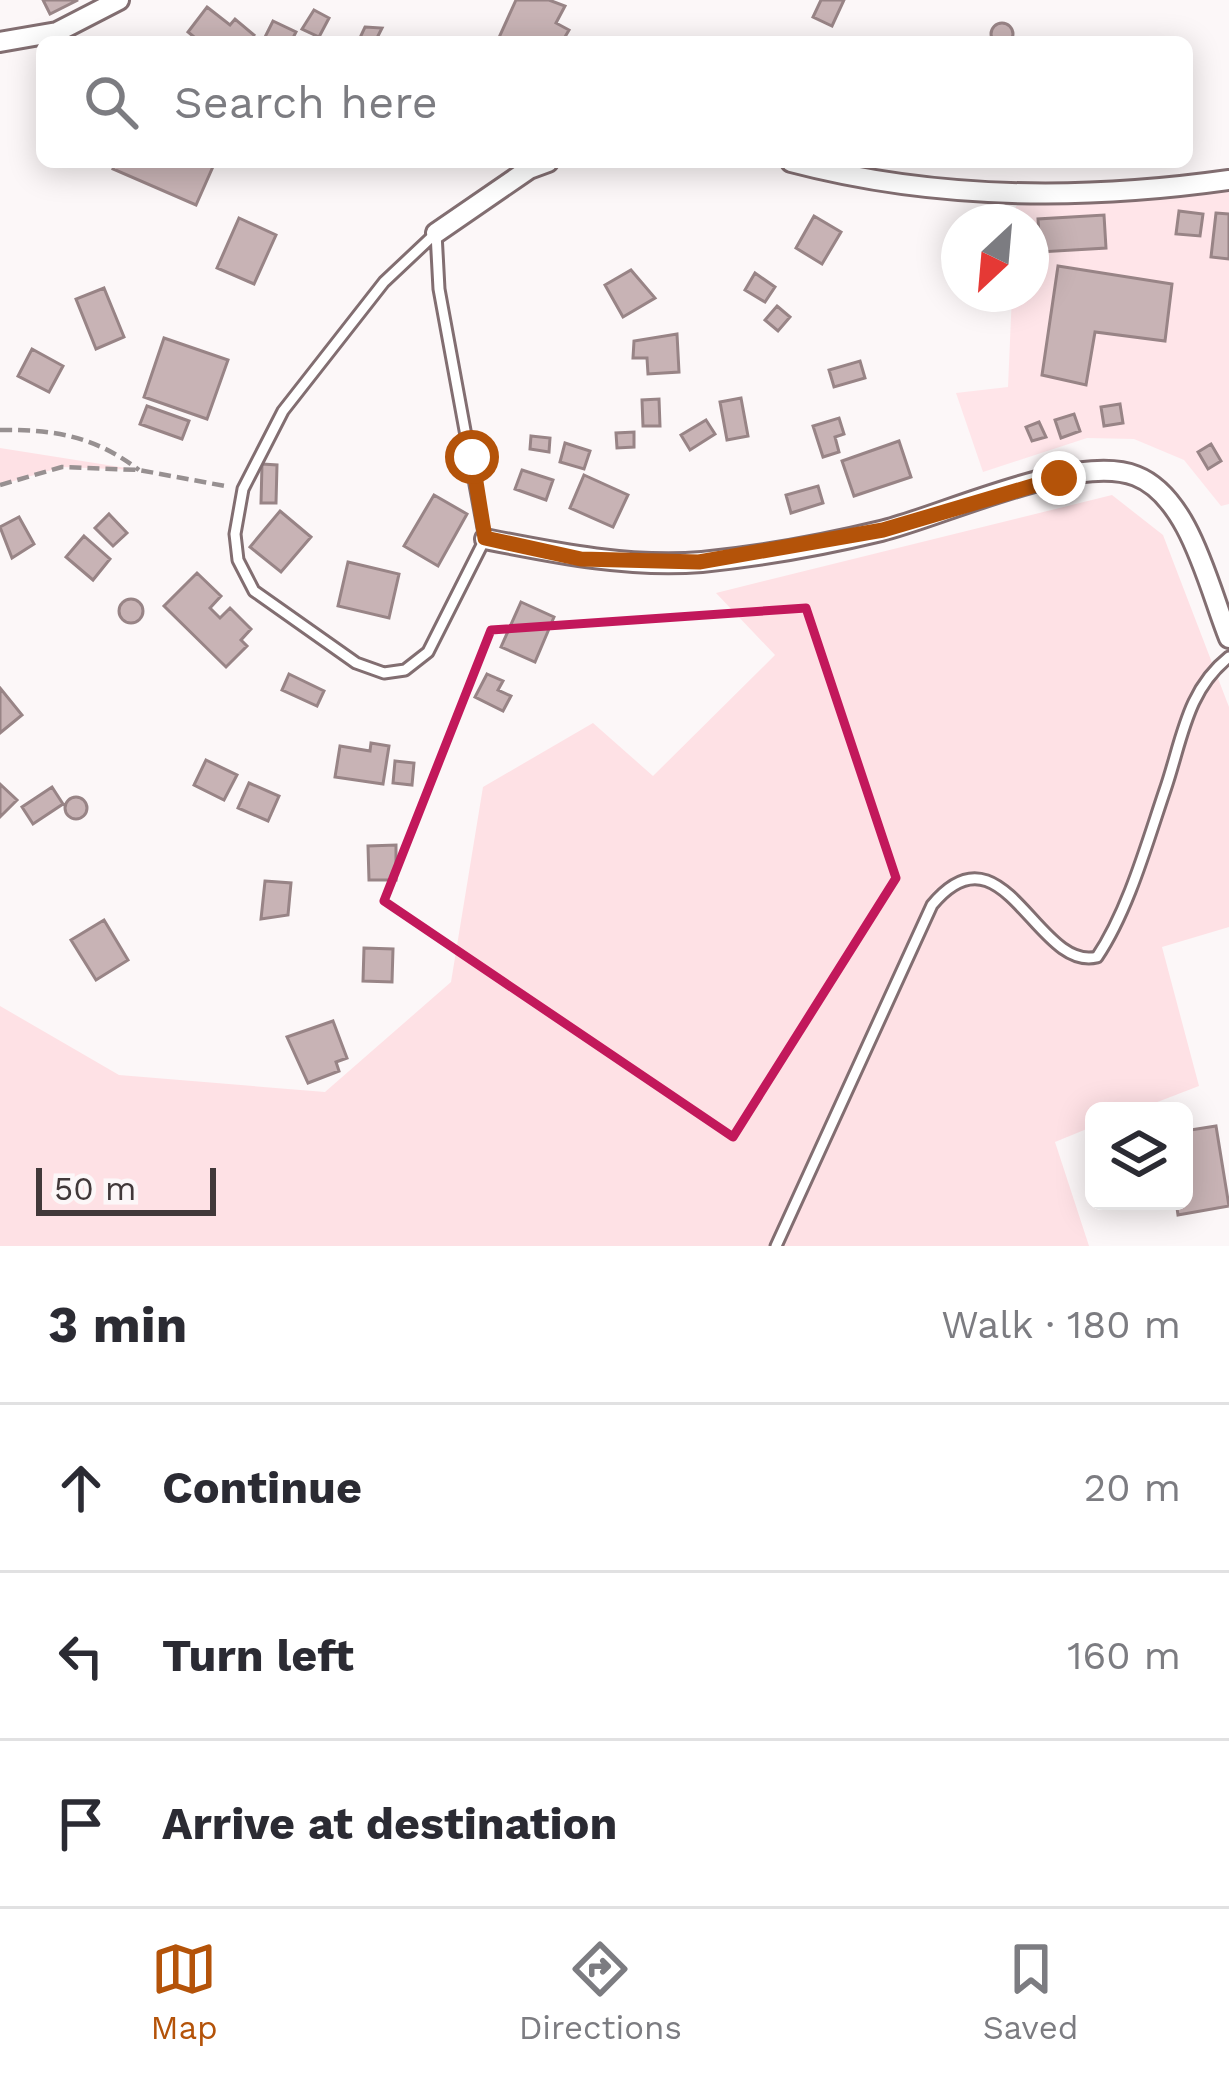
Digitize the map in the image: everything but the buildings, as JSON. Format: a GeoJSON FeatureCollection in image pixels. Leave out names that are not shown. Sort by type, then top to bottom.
{"type":"FeatureCollection","features":[{"type":"Feature","properties":{"kind":"street"},"geometry":{"type":"LineString","coordinates":[[0,42],[57,32],[118,0]]}},
{"type":"Feature","properties":{"kind":"street"},"geometry":{"type":"LineString","coordinates":[[436,233],[539,168]]}},
{"type":"Feature","properties":{"kind":"street"},"geometry":{"type":"LineString","coordinates":[[814,168],[876,184],[977,194],[1113,194],[1229,180]]}},
{"type":"Feature","properties":{"kind":"street"},"geometry":{"type":"LineString","coordinates":[[485,538],[581,559],[699,562],[883,530],[1022,486],[1097,471],[1135,475],[1164,494],[1184,528],[1229,638]]}},
{"type":"Feature","properties":{"kind":"lane"},"geometry":{"type":"LineString","coordinates":[[436,233],[439,289],[485,538],[428,652],[405,670],[384,673],[356,663],[254,591],[238,560],[235,534],[243,489],[283,411],[384,282],[436,233]]}},
{"type":"Feature","properties":{"kind":"lane"},"geometry":{"type":"LineString","coordinates":[[776,1246],[932,905],[946,888],[969,880],[986,882],[1016,898],[1061,949],[1088,959],[1097,957],[1165,793],[1193,696],[1208,673],[1229,657]]}},
{"type":"Feature","properties":{"kind":"path"},"geometry":{"type":"LineString","coordinates":[[0,430],[41,429],[104,443],[140,470]]}},
{"type":"Feature","properties":{"kind":"path"},"geometry":{"type":"LineString","coordinates":[[0,485],[62,466],[140,470],[243,489]]}},
{"type":"Feature","properties":{"kind":"highlighted area"},"geometry":{"type":"Polygon","coordinates":[[[806,608],[896,878],[733,1137],[384,901],[491,630],[806,608]]]}},
{"type":"Feature","properties":{"kind":"shaded area"},"geometry":{"type":"Polygon","coordinates":[[[1229,185],[1229,504],[1221,506],[1184,460],[1134,439],[1087,438],[983,472],[956,393],[1008,387],[1011,312],[1049,312],[1049,204],[1036,204],[1229,185]]]}},
{"type":"Feature","properties":{"kind":"shaded area"},"geometry":{"type":"Polygon","coordinates":[[[0,448],[139,470],[62,467],[0,485],[0,448]]]}},
{"type":"Feature","properties":{"kind":"shaded area"},"geometry":{"type":"Polygon","coordinates":[[[1112,495],[1163,535],[1229,707],[1229,927],[1162,947],[1199,1086],[1157,1102],[1085,1102],[1085,1130],[1055,1142],[1089,1246],[0,1246],[0,1006],[119,1075],[325,1092],[451,982],[483,787],[593,723],[653,776],[775,655],[716,593],[1112,495]]]}},
{"type":"Feature","properties":{"kind":"route"},"geometry":{"type":"LineString","coordinates":[[472,457],[485,538],[581,559],[699,562],[779,550],[883,530],[1059,478]]}}]}
